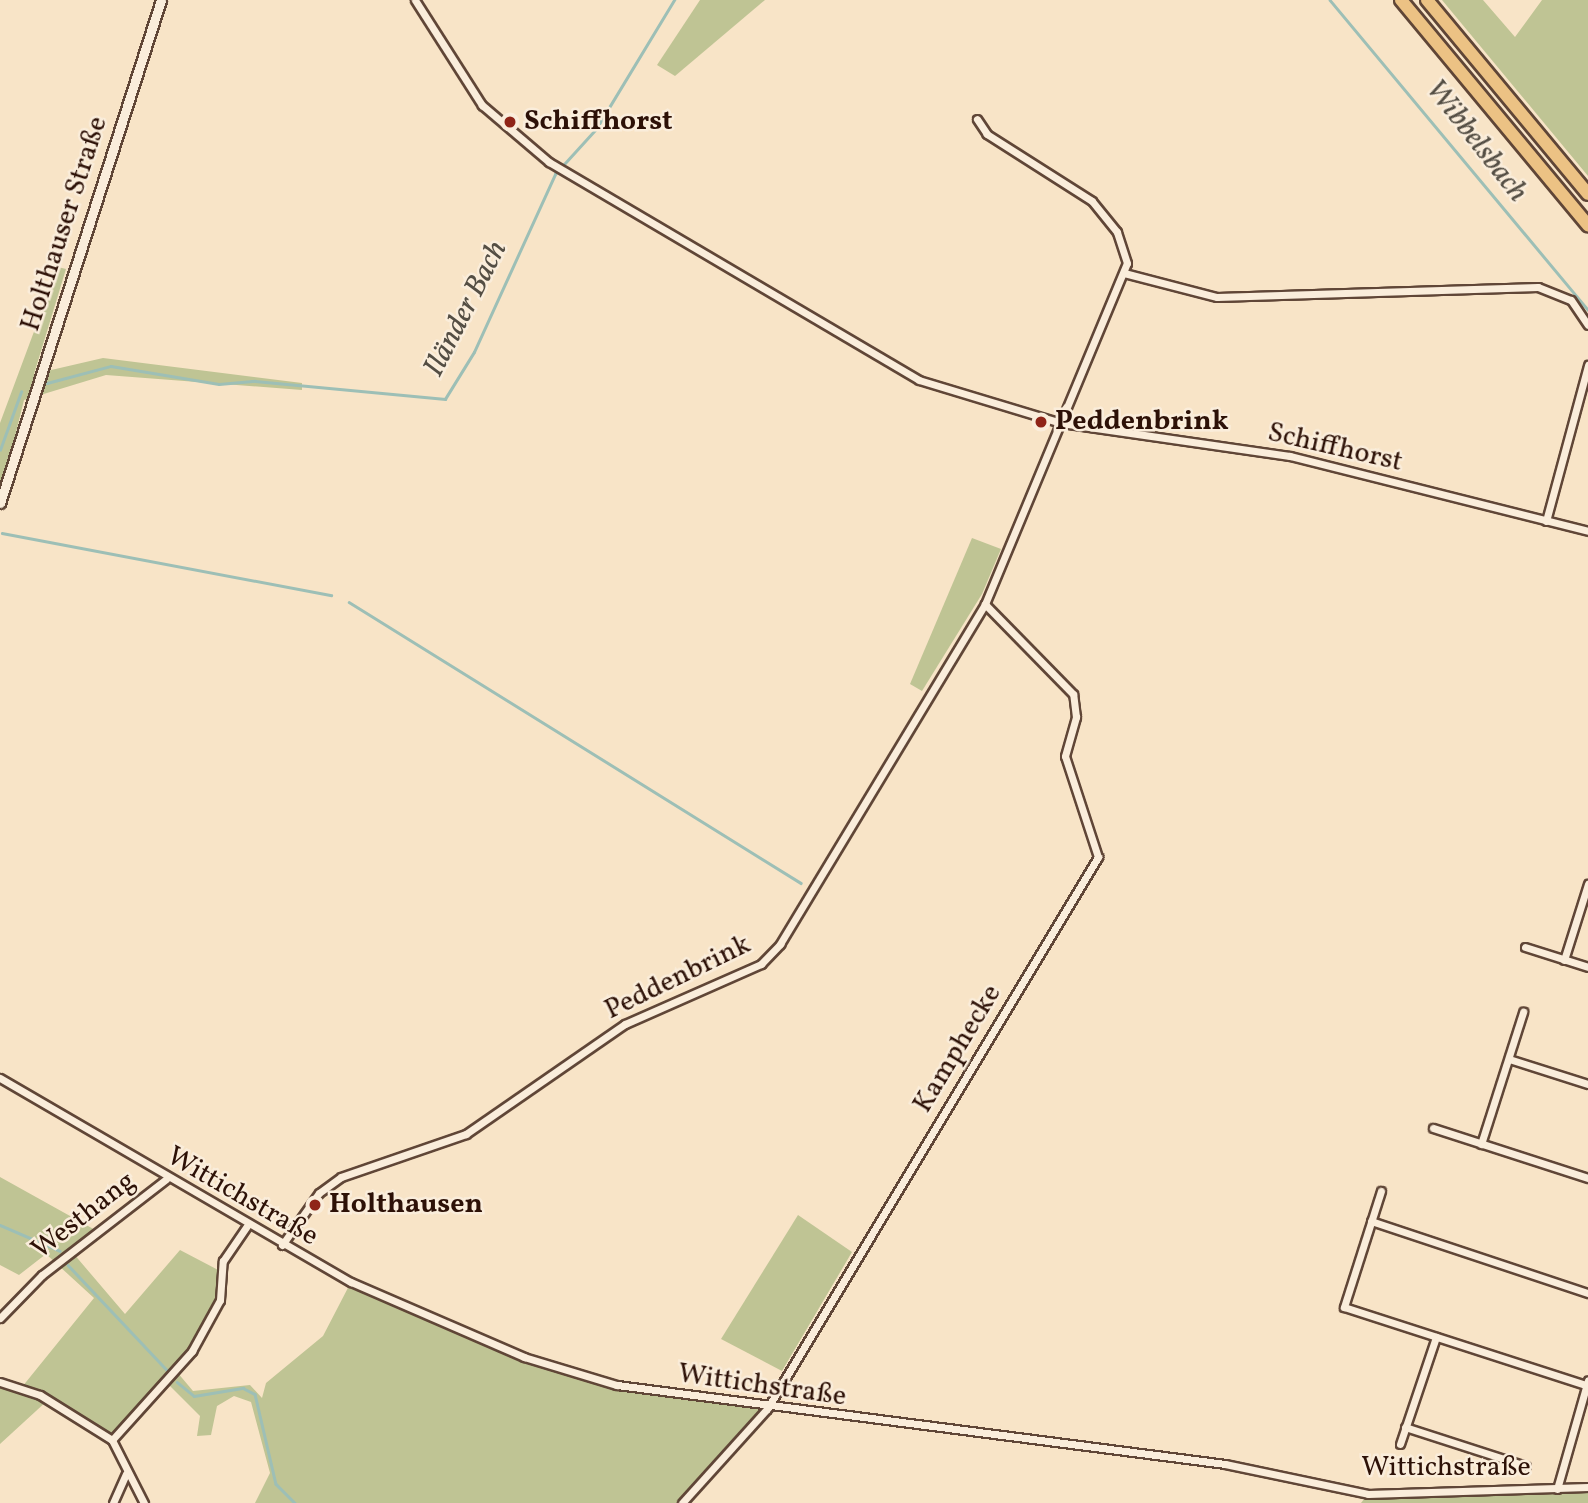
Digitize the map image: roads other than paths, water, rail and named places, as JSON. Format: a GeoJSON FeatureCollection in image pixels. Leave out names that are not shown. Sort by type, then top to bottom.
{"type":"FeatureCollection","features":[{"type":"Feature","properties":{"kind":"highway"},"geometry":{"type":"LineString","coordinates":[[1401,0],[1588,225]]}},
{"type":"Feature","properties":{"kind":"highway"},"geometry":{"type":"LineString","coordinates":[[1427,0],[1588,194]]}},
{"type":"Feature","properties":{"kind":"street","name":"Holthauser Straße"},"geometry":{"type":"LineString","coordinates":[[0,503],[161,0]]}},
{"type":"Feature","properties":{"kind":"street","name":"Schiffhorst"},"geometry":{"type":"LineString","coordinates":[[415,0],[482,105],[553,166],[919,380],[1061,423],[1290,456],[1588,531]]}},
{"type":"Feature","properties":{"kind":"street"},"geometry":{"type":"LineString","coordinates":[[977,119],[987,134],[1092,201],[1129,255],[1124,273],[1217,298],[1538,287],[1571,300],[1588,325]]}},
{"type":"Feature","properties":{"kind":"street","name":"Peddenbrink"},"geometry":{"type":"LineString","coordinates":[[282,1245],[319,1192],[341,1177],[466,1135],[625,1024],[768,960],[985,604],[1124,273]]}},
{"type":"Feature","properties":{"kind":"street"},"geometry":{"type":"LineString","coordinates":[[1546,521],[1588,365]]}},
{"type":"Feature","properties":{"kind":"street","name":"Kamphecke"},"geometry":{"type":"LineString","coordinates":[[682,1503],[767,1409],[1097,857],[1065,757],[1076,717],[1073,694],[985,604]]}},
{"type":"Feature","properties":{"kind":"street"},"geometry":{"type":"LineString","coordinates":[[1564,960],[1588,884]]}},
{"type":"Feature","properties":{"kind":"street"},"geometry":{"type":"LineString","coordinates":[[1525,947],[1588,967]]}},
{"type":"Feature","properties":{"kind":"street"},"geometry":{"type":"LineString","coordinates":[[1481,1144],[1523,1012]]}},
{"type":"Feature","properties":{"kind":"street"},"geometry":{"type":"LineString","coordinates":[[1508,1059],[1588,1084]]}},
{"type":"Feature","properties":{"kind":"street","name":"Wittichstraße"},"geometry":{"type":"LineString","coordinates":[[0,1079],[282,1245],[524,1357],[644,1391],[767,1409],[1225,1464],[1368,1494],[1588,1487]]}},
{"type":"Feature","properties":{"kind":"street"},"geometry":{"type":"LineString","coordinates":[[1433,1128],[1588,1178]]}},
{"type":"Feature","properties":{"kind":"street","name":"Westhang"},"geometry":{"type":"LineString","coordinates":[[0,1318],[42,1275],[166,1179]]}},
{"type":"Feature","properties":{"kind":"street"},"geometry":{"type":"LineString","coordinates":[[1381,1191],[1344,1307],[1587,1384],[1557,1489]]}},
{"type":"Feature","properties":{"kind":"street"},"geometry":{"type":"LineString","coordinates":[[1371,1221],[1588,1293]]}},
{"type":"Feature","properties":{"kind":"street"},"geometry":{"type":"LineString","coordinates":[[112,1440],[192,1351],[220,1300],[227,1251],[247,1226]]}},
{"type":"Feature","properties":{"kind":"street"},"geometry":{"type":"LineString","coordinates":[[1400,1444],[1436,1337]]}},
{"type":"Feature","properties":{"kind":"street"},"geometry":{"type":"LineString","coordinates":[[0,1382],[40,1395],[112,1440],[144,1503]]}},
{"type":"Feature","properties":{"kind":"street"},"geometry":{"type":"LineString","coordinates":[[1405,1427],[1526,1466]]}},
{"type":"Feature","properties":{"kind":"street"},"geometry":{"type":"LineString","coordinates":[[113,1503],[127,1474]]}},
{"type":"Feature","properties":{"kind":"waterway","name":"Iländer Bach"},"geometry":{"type":"LineString","coordinates":[[47,383],[111,366],[219,384],[255,381],[445,399],[474,352],[555,174],[596,129],[674,0]]}},
{"type":"Feature","properties":{"kind":"waterway","name":"Wibbelsbach"},"geometry":{"type":"LineString","coordinates":[[1330,0],[1588,310]]}},
{"type":"Feature","properties":{"kind":"waterway","name":"Iländer Bach"},"geometry":{"type":"LineString","coordinates":[[0,450],[21,392]]}},
{"type":"Feature","properties":{"kind":"waterway"},"geometry":{"type":"LineString","coordinates":[[2,533],[331,595]]}},
{"type":"Feature","properties":{"kind":"waterway"},"geometry":{"type":"LineString","coordinates":[[349,602],[801,883]]}},
{"type":"Feature","properties":{"kind":"waterway"},"geometry":{"type":"LineString","coordinates":[[0,1225],[60,1251]]}},
{"type":"Feature","properties":{"kind":"waterway"},"geometry":{"type":"LineString","coordinates":[[68,1265],[169,1372]]}},
{"type":"Feature","properties":{"kind":"waterway"},"geometry":{"type":"LineString","coordinates":[[177,1382],[194,1396],[243,1388],[255,1394],[276,1484],[295,1503]]}},
{"type":"Feature","properties":{"kind":"place","name":"Schiffhorst"},"geometry":{"type":"Point","coordinates":[510,122]}},
{"type":"Feature","properties":{"kind":"place","name":"Peddenbrink"},"geometry":{"type":"Point","coordinates":[1041,422]}},
{"type":"Feature","properties":{"kind":"place","name":"Holthausen"},"geometry":{"type":"Point","coordinates":[315,1205]}}]}
